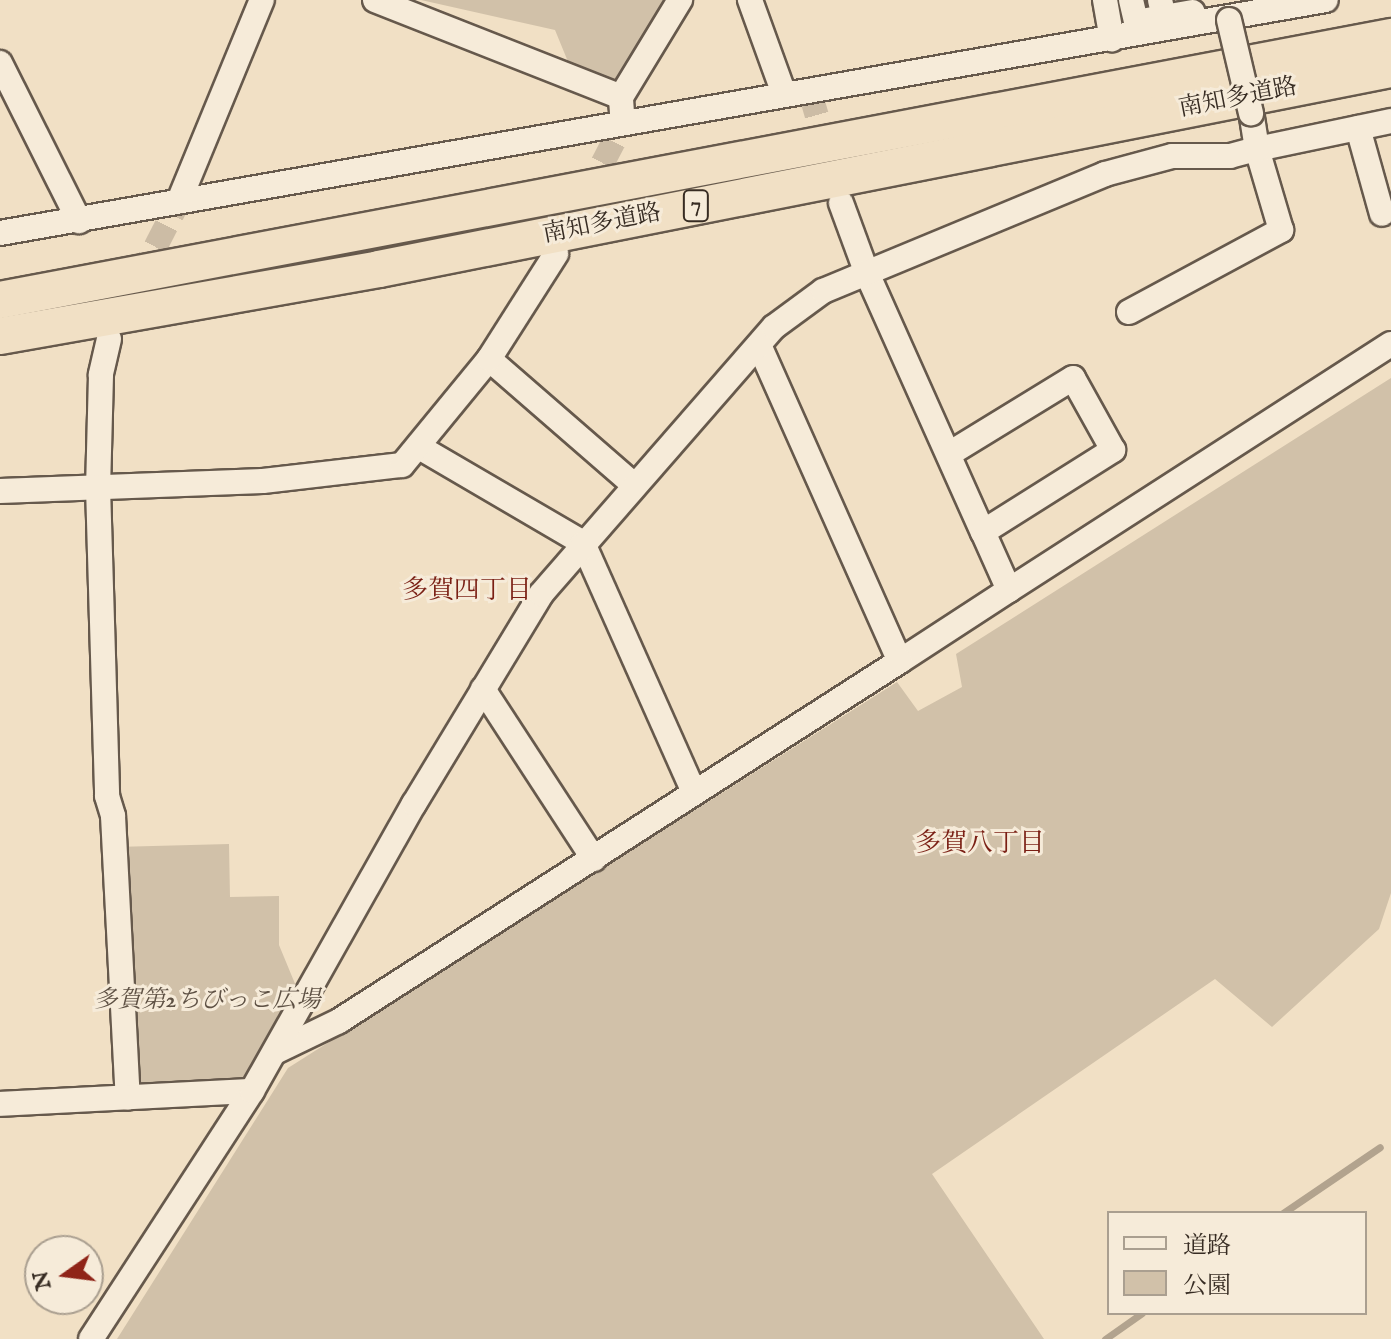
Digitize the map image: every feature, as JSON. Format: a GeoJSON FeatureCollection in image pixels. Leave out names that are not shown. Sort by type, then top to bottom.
{"type":"FeatureCollection","features":[{"type":"Feature","properties":{"kind":"highway","name":"南知多道路"},"geometry":{"type":"LineString","coordinates":[[0,300],[1391,37]]}},
{"type":"Feature","properties":{"kind":"highway","name":"南知多道路"},"geometry":{"type":"LineString","coordinates":[[0,336],[379,269],[1391,69]]}},
{"type":"Feature","properties":{"kind":"street"},"geometry":{"type":"LineString","coordinates":[[179,201],[262,0]]}},
{"type":"Feature","properties":{"kind":"street"},"geometry":{"type":"LineString","coordinates":[[375,0],[621,97]]}},
{"type":"Feature","properties":{"kind":"street"},"geometry":{"type":"LineString","coordinates":[[623,124],[621,97],[680,0]]}},
{"type":"Feature","properties":{"kind":"street"},"geometry":{"type":"LineString","coordinates":[[750,0],[784,94]]}},
{"type":"Feature","properties":{"kind":"street"},"geometry":{"type":"LineString","coordinates":[[1105,0],[1112,39]]}},
{"type":"Feature","properties":{"kind":"street"},"geometry":{"type":"LineString","coordinates":[[1131,0],[1136,22],[1162,9],[1250,0]]}},
{"type":"Feature","properties":{"kind":"street"},"geometry":{"type":"LineString","coordinates":[[0,233],[784,94],[1229,20],[1326,0]]}},
{"type":"Feature","properties":{"kind":"street"},"geometry":{"type":"LineString","coordinates":[[1129,312],[1281,230],[1257,149],[1229,20]]}},
{"type":"Feature","properties":{"kind":"street"},"geometry":{"type":"LineString","coordinates":[[0,63],[79,221]]}},
{"type":"Feature","properties":{"kind":"street"},"geometry":{"type":"LineString","coordinates":[[91,1339],[252,1091],[541,594],[633,484],[759,345],[823,291],[1105,174],[1172,156],[1230,156],[1391,121]]}},
{"type":"Feature","properties":{"kind":"street"},"geometry":{"type":"LineString","coordinates":[[1358,128],[1382,214]]}},
{"type":"Feature","properties":{"kind":"street"},"geometry":{"type":"LineString","coordinates":[[841,203],[866,271],[1009,590]]}},
{"type":"Feature","properties":{"kind":"street"},"geometry":{"type":"LineString","coordinates":[[0,491],[380,471],[402,465],[489,359],[556,254]]}},
{"type":"Feature","properties":{"kind":"street"},"geometry":{"type":"LineString","coordinates":[[109,339],[101,375],[98,487],[107,796],[113,816],[128,1098]]}},
{"type":"Feature","properties":{"kind":"street"},"geometry":{"type":"LineString","coordinates":[[275,1052],[339,1021],[1391,344]]}},
{"type":"Feature","properties":{"kind":"street"},"geometry":{"type":"LineString","coordinates":[[759,345],[900,661]]}},
{"type":"Feature","properties":{"kind":"street"},"geometry":{"type":"LineString","coordinates":[[489,359],[633,484]]}},
{"type":"Feature","properties":{"kind":"street"},"geometry":{"type":"LineString","coordinates":[[949,454],[1073,378],[1113,450],[983,532]]}},
{"type":"Feature","properties":{"kind":"street"},"geometry":{"type":"LineString","coordinates":[[419,447],[583,543],[694,792]]}},
{"type":"Feature","properties":{"kind":"street"},"geometry":{"type":"LineString","coordinates":[[483,689],[594,859]]}},
{"type":"Feature","properties":{"kind":"street"},"geometry":{"type":"LineString","coordinates":[[0,1104],[252,1091]]}},
{"type":"Feature","properties":{"kind":"green space"},"geometry":{"type":"Polygon","coordinates":[[[421,0],[663,0],[617,82],[571,69],[555,30],[421,0]]]}},
{"type":"Feature","properties":{"kind":"green space"},"geometry":{"type":"Polygon","coordinates":[[[1391,378],[1391,893],[1379,929],[1272,1027],[1215,979],[932,1174],[1044,1339],[117,1339],[288,1068],[897,682],[918,711],[962,687],[956,654],[1391,378]]]}},
{"type":"Feature","properties":{"kind":"green space","name":"多賀第2ちびっこ広場"},"geometry":{"type":"Polygon","coordinates":[[[229,844],[230,897],[279,896],[279,945],[303,1003],[252,1091],[128,1098],[115,847],[229,844]]]}},
{"type":"Feature","properties":{"kind":"waterway"},"geometry":{"type":"LineString","coordinates":[[1286,1211],[1380,1147]]}},
{"type":"Feature","properties":{"kind":"waterway"},"geometry":{"type":"LineString","coordinates":[[1105,1339],[1139,1315]]}},
{"type":"Feature","properties":{"kind":"tunnel"},"geometry":{"type":"LineString","coordinates":[[810,92],[829,158]]}},
{"type":"Feature","properties":{"kind":"tunnel"},"geometry":{"type":"LineString","coordinates":[[586,195],[623,124]]}},
{"type":"Feature","properties":{"kind":"tunnel"},"geometry":{"type":"LineString","coordinates":[[139,279],[179,201]]}},
{"type":"Feature","properties":{"kind":"district","name":"多賀四丁目"},"geometry":{"type":"Point","coordinates":[467,591]}},
{"type":"Feature","properties":{"kind":"district","name":"多賀八丁目"},"geometry":{"type":"Point","coordinates":[980,844]}}]}
